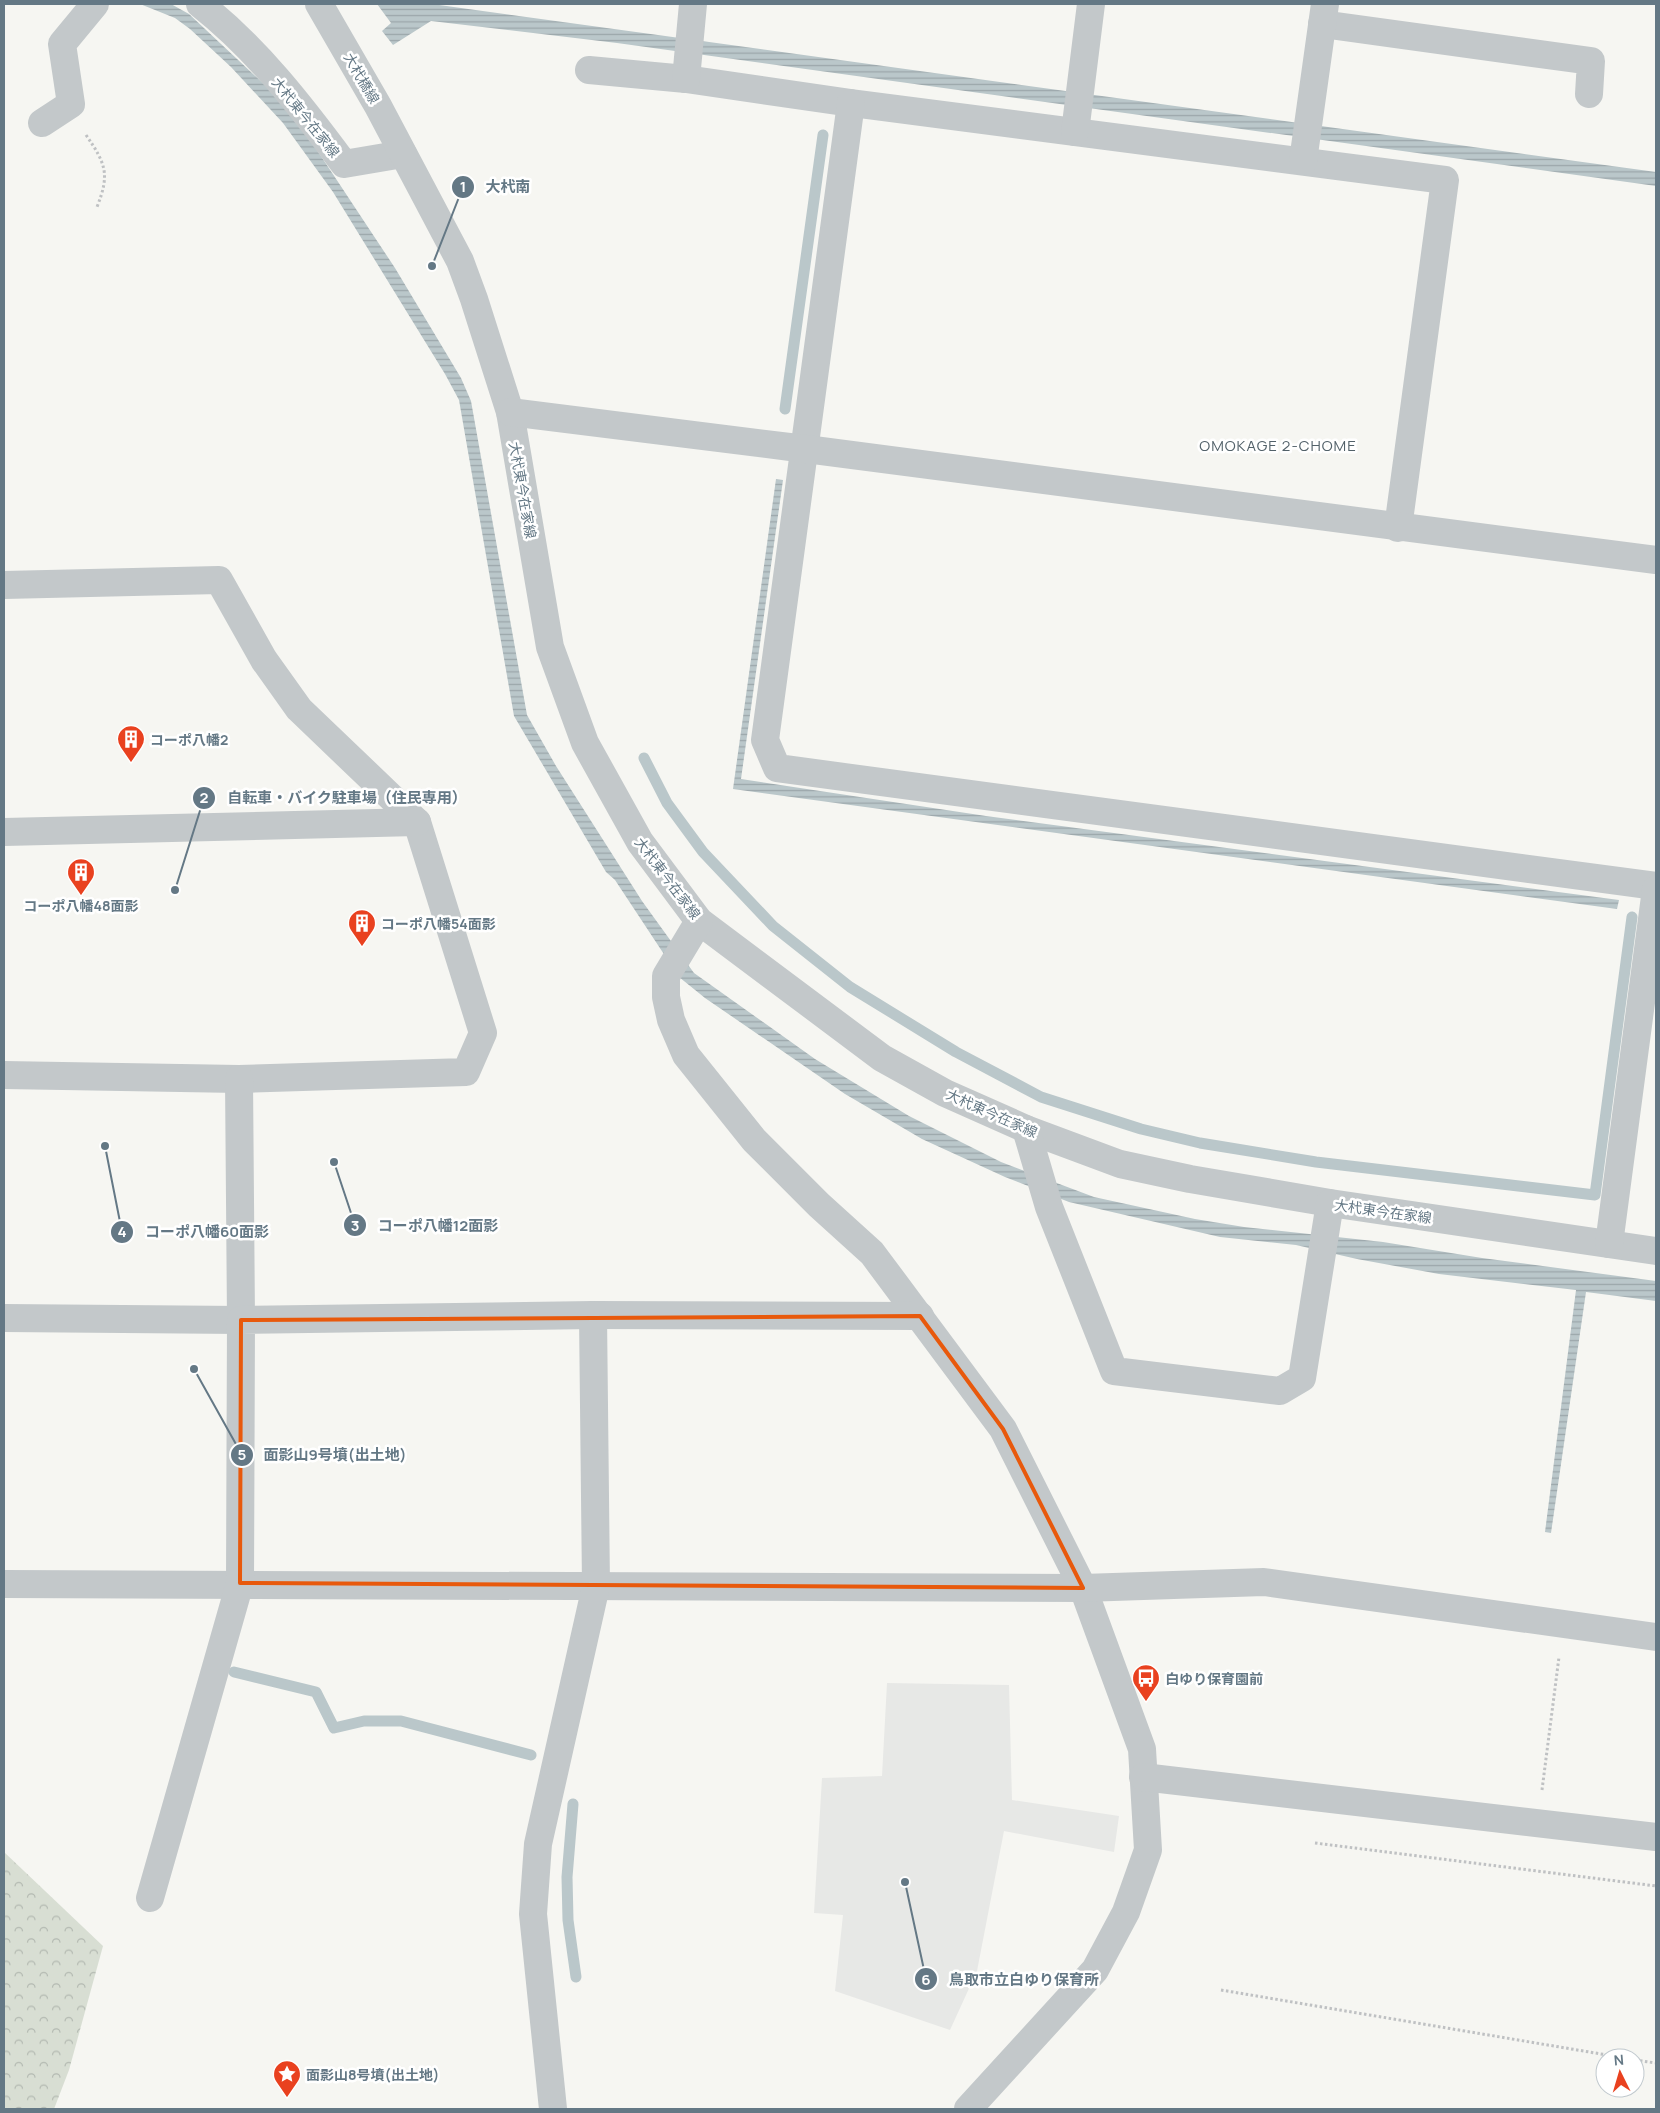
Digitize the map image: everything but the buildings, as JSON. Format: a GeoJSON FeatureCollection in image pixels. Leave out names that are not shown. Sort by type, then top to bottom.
{"type":"FeatureCollection","features":[{"type":"Feature","properties":{"kind":"street"},"geometry":{"type":"LineString","coordinates":[[42,123],[72,104],[62,44],[95,4]]}},
{"type":"Feature","properties":{"kind":"street","name":"大杙東今在家線"},"geometry":{"type":"LineString","coordinates":[[200,4],[238,35],[310,118],[344,164],[403,154],[460,261],[510,412],[550,647],[585,742],[640,842],[699,921],[882,1058],[945,1093],[1026,1129],[1120,1164],[1190,1179],[1330,1203],[1656,1251]]}},
{"type":"Feature","properties":{"kind":"street","name":"大杙橋線"},"geometry":{"type":"LineString","coordinates":[[319,4],[378,106],[403,154]]}},
{"type":"Feature","properties":{"kind":"street"},"geometry":{"type":"LineString","coordinates":[[686,79],[693,4]]}},
{"type":"Feature","properties":{"kind":"street"},"geometry":{"type":"LineString","coordinates":[[1076,132],[1091,4]]}},
{"type":"Feature","properties":{"kind":"street"},"geometry":{"type":"LineString","coordinates":[[1303,161],[1324,14],[1591,61],[1589,94]]}},
{"type":"Feature","properties":{"kind":"street"},"geometry":{"type":"LineString","coordinates":[[589,70],[686,79],[851,103],[1445,180],[1398,528]]}},
{"type":"Feature","properties":{"kind":"street"},"geometry":{"type":"LineString","coordinates":[[851,103],[806,448],[765,740],[777,768],[1656,888],[1610,1244]]}},
{"type":"Feature","properties":{"kind":"street"},"geometry":{"type":"LineString","coordinates":[[510,412],[806,448],[1398,528],[1656,560]]}},
{"type":"Feature","properties":{"kind":"street"},"geometry":{"type":"LineString","coordinates":[[4,585],[219,580],[264,660],[299,709],[417,822],[483,1033],[466,1072],[239,1078],[4,1075]]}},
{"type":"Feature","properties":{"kind":"street"},"geometry":{"type":"LineString","coordinates":[[4,832],[417,822]]}},
{"type":"Feature","properties":{"kind":"street"},"geometry":{"type":"LineString","coordinates":[[699,921],[666,976],[666,997],[671,1020],[686,1055],[754,1140],[819,1205],[872,1253],[1004,1429],[1083,1588],[1142,1749],[1148,1850],[1126,1912],[1095,1970],[968,2109]]}},
{"type":"Feature","properties":{"kind":"street"},"geometry":{"type":"LineString","coordinates":[[150,1898],[240,1583],[241,1320],[239,1078]]}},
{"type":"Feature","properties":{"kind":"street"},"geometry":{"type":"LineString","coordinates":[[1026,1129],[1049,1207],[1114,1371],[1280,1390],[1302,1378],[1318,1262],[1330,1203]]}},
{"type":"Feature","properties":{"kind":"street"},"geometry":{"type":"LineString","coordinates":[[4,1318],[241,1320],[593,1315],[920,1316]]}},
{"type":"Feature","properties":{"kind":"street"},"geometry":{"type":"LineString","coordinates":[[553,2109],[534,1914],[538,1844],[596,1586],[593,1315]]}},
{"type":"Feature","properties":{"kind":"street"},"geometry":{"type":"LineString","coordinates":[[4,1584],[240,1583],[1083,1588],[1264,1582],[1656,1637]]}},
{"type":"Feature","properties":{"kind":"street"},"geometry":{"type":"LineString","coordinates":[[1143,1777],[1656,1837]]}},
{"type":"Feature","properties":{"kind":"path"},"geometry":{"type":"LineString","coordinates":[[65,108],[102,158],[106,175],[104,188],[97,207]]}},
{"type":"Feature","properties":{"kind":"path"},"geometry":{"type":"LineString","coordinates":[[1538,1823],[1563,1624]]}},
{"type":"Feature","properties":{"kind":"path"},"geometry":{"type":"LineString","coordinates":[[1315,1843],[1656,1886]]}},
{"type":"Feature","properties":{"kind":"path"},"geometry":{"type":"LineString","coordinates":[[1221,1990],[1595,2053]]}},
{"type":"Feature","properties":{"kind":"highlighted area"},"geometry":{"type":"Polygon","coordinates":[[[920,1316],[1003,1429],[1083,1588],[240,1583],[241,1320],[920,1316]]]}},
{"type":"Feature","properties":{"kind":"shaded area"},"geometry":{"type":"Polygon","coordinates":[[[140,4],[171,4],[189,14],[267,87],[309,138],[395,268],[461,378],[471,401],[527,715],[556,766],[642,901],[694,973],[815,1059],[909,1116],[1001,1162],[1094,1197],[1195,1219],[1244,1227],[1383,1242],[1482,1258],[1656,1281],[1656,1301],[1586,1292],[1551,1533],[1545,1532],[1576,1290],[1439,1274],[1357,1259],[1296,1245],[1220,1237],[1069,1202],[1005,1177],[922,1139],[845,1094],[705,998],[679,977],[615,880],[606,872],[514,716],[459,400],[445,374],[333,192],[283,123],[231,67],[190,29],[175,18],[140,4]]]}},
{"type":"Feature","properties":{"kind":"shaded area"},"geometry":{"type":"Polygon","coordinates":[[[377,4],[432,4],[1656,172],[1656,186],[617,43],[431,21],[393,45],[382,31],[391,23],[377,4]]]}},
{"type":"Feature","properties":{"kind":"shaded area"},"geometry":{"type":"Polygon","coordinates":[[[776,479],[783,480],[741,779],[986,816],[1619,900],[1617,909],[733,789],[776,479]]]}},
{"type":"Feature","properties":{"kind":"shaded area"},"geometry":{"type":"Polygon","coordinates":[[[887,1683],[1009,1685],[1012,1800],[1119,1816],[1114,1852],[1004,1831],[977,1971],[950,2030],[835,1991],[843,1915],[814,1913],[822,1778],[882,1776],[887,1683]]]}},
{"type":"Feature","properties":{"kind":"green space"},"geometry":{"type":"Polygon","coordinates":[[[4,1852],[103,1946],[69,2070],[54,2109],[4,2109],[4,1852]]]}},
{"type":"Feature","properties":{"kind":"waterway"},"geometry":{"type":"LineString","coordinates":[[785,409],[823,135]]}},
{"type":"Feature","properties":{"kind":"waterway"},"geometry":{"type":"LineString","coordinates":[[644,758],[667,803],[703,852],[773,926],[850,987],[956,1052],[1041,1097],[1141,1129],[1200,1143],[1316,1162],[1595,1195],[1632,917]]}},
{"type":"Feature","properties":{"kind":"waterway"},"geometry":{"type":"LineString","coordinates":[[234,1672],[316,1692],[334,1728],[364,1721],[401,1721],[531,1755]]}},
{"type":"Feature","properties":{"kind":"waterway"},"geometry":{"type":"LineString","coordinates":[[573,1804],[567,1877],[568,1920],[576,1977]]}},
{"type":"Feature","properties":{"kind":"place","name":"大杙南"},"geometry":{"type":"Point","coordinates":[432,266]}},
{"type":"Feature","properties":{"kind":"place","name":"コーポ八幡2"},"geometry":{"type":"Point","coordinates":[131,763]}},
{"type":"Feature","properties":{"kind":"place","name":"自転車・バイク駐車場（住民専用）"},"geometry":{"type":"Point","coordinates":[175,890]}},
{"type":"Feature","properties":{"kind":"place","name":"コーポ八幡48面影"},"geometry":{"type":"Point","coordinates":[81,896]}},
{"type":"Feature","properties":{"kind":"place","name":"コーポ八幡54面影"},"geometry":{"type":"Point","coordinates":[362,947]}},
{"type":"Feature","properties":{"kind":"place","name":"コーポ八幡60面影"},"geometry":{"type":"Point","coordinates":[105,1146]}},
{"type":"Feature","properties":{"kind":"place","name":"コーポ八幡12面影"},"geometry":{"type":"Point","coordinates":[334,1162]}},
{"type":"Feature","properties":{"kind":"place","name":"面影山9号墳(出土地)"},"geometry":{"type":"Point","coordinates":[194,1369]}},
{"type":"Feature","properties":{"kind":"place","name":"白ゆり保育園前"},"geometry":{"type":"Point","coordinates":[1146,1702]}},
{"type":"Feature","properties":{"kind":"place","name":"鳥取市立白ゆり保育所"},"geometry":{"type":"Point","coordinates":[905,1882]}},
{"type":"Feature","properties":{"kind":"place","name":"面影山8号墳(出土地)"},"geometry":{"type":"Point","coordinates":[287,2098]}},
{"type":"Feature","properties":{"kind":"district","name":"OMOKAGE 2-CHOME"},"geometry":{"type":"Point","coordinates":[1278,445]}}]}
